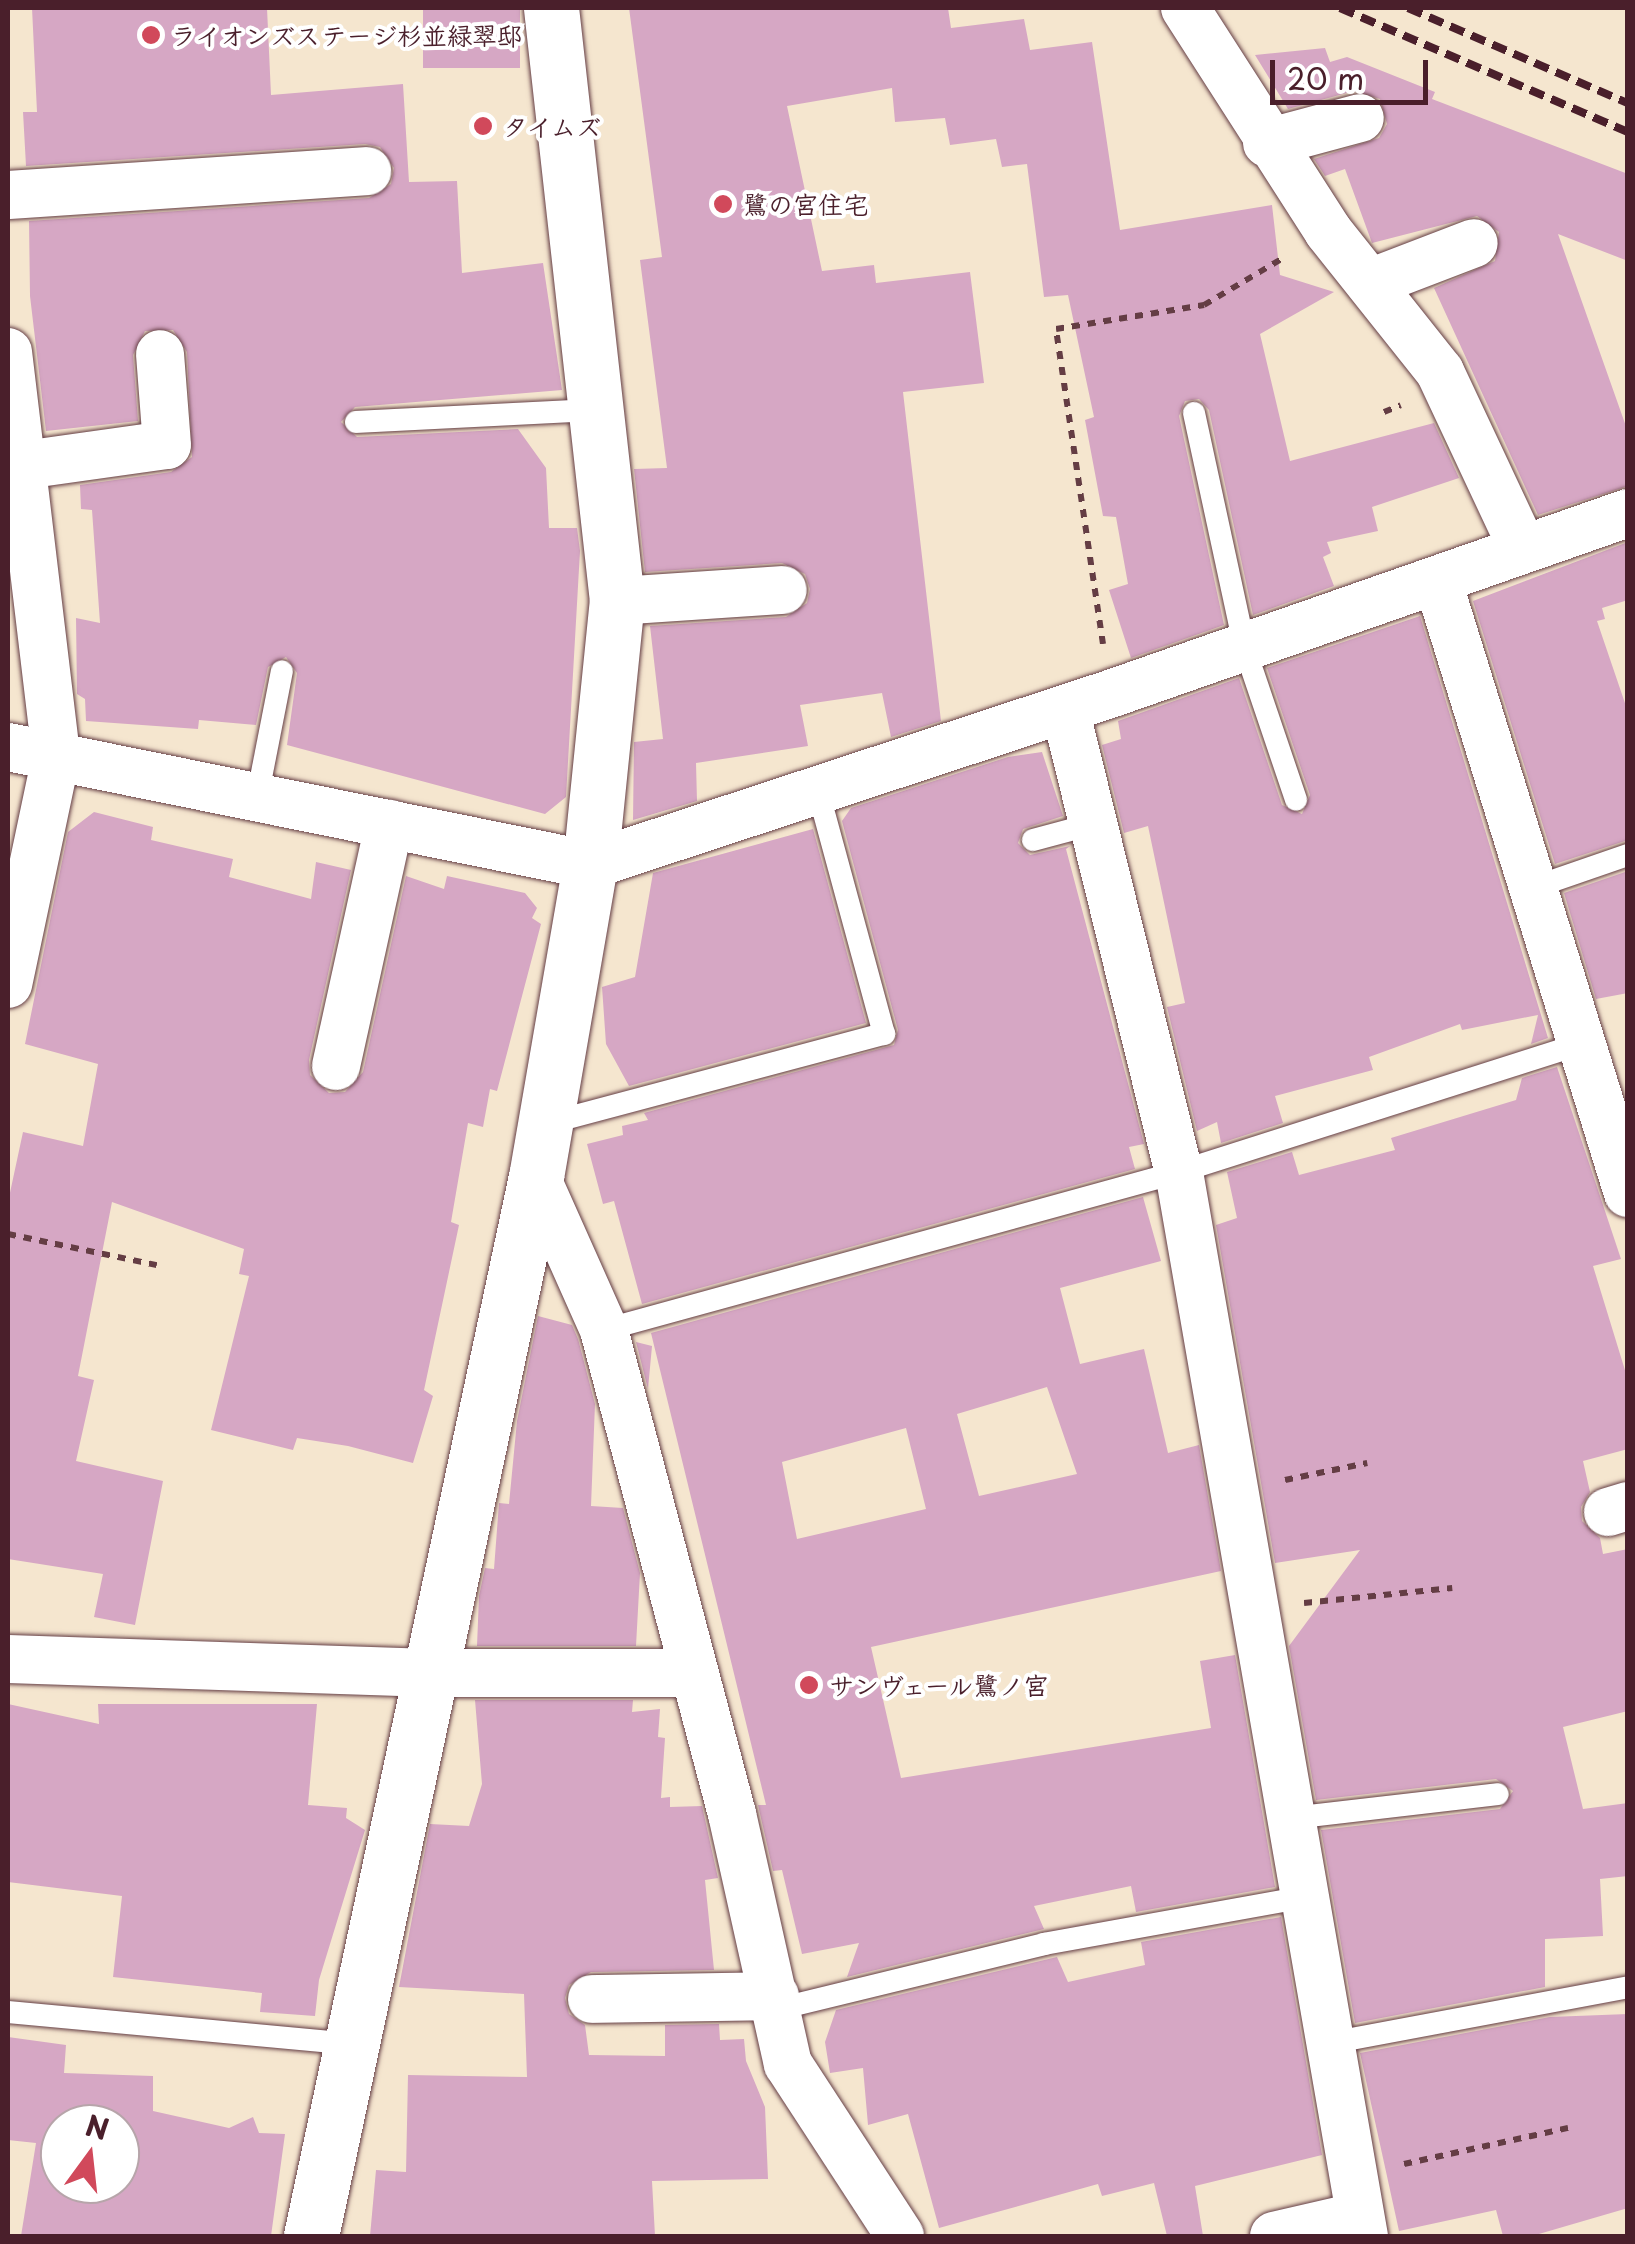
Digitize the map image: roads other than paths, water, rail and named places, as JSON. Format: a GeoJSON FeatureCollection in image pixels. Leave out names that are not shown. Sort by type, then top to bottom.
{"type":"FeatureCollection","features":[{"type":"Feature","properties":{"kind":"street"},"geometry":{"type":"LineString","coordinates":[[311,2236],[539,1151],[590,865],[618,601],[600,410],[552,8]]}},
{"type":"Feature","properties":{"kind":"street"},"geometry":{"type":"LineString","coordinates":[[1185,8],[1267,143],[1328,231],[1440,372],[1522,546]]}},
{"type":"Feature","properties":{"kind":"street"},"geometry":{"type":"LineString","coordinates":[[1267,143],[1360,118]]}},
{"type":"Feature","properties":{"kind":"street"},"geometry":{"type":"LineString","coordinates":[[8,195],[368,171]]}},
{"type":"Feature","properties":{"kind":"street"},"geometry":{"type":"LineString","coordinates":[[1370,284],[1474,243]]}},
{"type":"Feature","properties":{"kind":"street"},"geometry":{"type":"LineString","coordinates":[[8,352],[17,466],[56,757],[8,984]]}},
{"type":"Feature","properties":{"kind":"street"},"geometry":{"type":"LineString","coordinates":[[17,466],[167,445],[160,354]]}},
{"type":"Feature","properties":{"kind":"street"},"geometry":{"type":"LineString","coordinates":[[8,748],[590,865],[1065,710],[1438,582],[1522,546],[1628,513]]}},
{"type":"Feature","properties":{"kind":"street"},"geometry":{"type":"LineString","coordinates":[[1438,582],[1628,1192]]}},
{"type":"Feature","properties":{"kind":"street"},"geometry":{"type":"LineString","coordinates":[[618,601],[783,590]]}},
{"type":"Feature","properties":{"kind":"street"},"geometry":{"type":"LineString","coordinates":[[1065,710],[1179,1172],[1359,2209],[1274,2236]]}},
{"type":"Feature","properties":{"kind":"street"},"geometry":{"type":"LineString","coordinates":[[336,1066],[389,824]]}},
{"type":"Feature","properties":{"kind":"street"},"geometry":{"type":"LineString","coordinates":[[539,1151],[604,1330],[776,2002],[788,2064],[900,2236]]}},
{"type":"Feature","properties":{"kind":"street"},"geometry":{"type":"LineString","coordinates":[[8,1659],[431,1673],[692,1674]]}},
{"type":"Feature","properties":{"kind":"street"},"geometry":{"type":"LineString","coordinates":[[592,1999],[776,2002]]}},
{"type":"Feature","properties":{"kind":"lane"},"geometry":{"type":"LineString","coordinates":[[356,422],[600,410]]}},
{"type":"Feature","properties":{"kind":"lane"},"geometry":{"type":"LineString","coordinates":[[1194,414],[1245,648],[1296,800]]}},
{"type":"Feature","properties":{"kind":"lane"},"geometry":{"type":"LineString","coordinates":[[257,798],[282,672]]}},
{"type":"Feature","properties":{"kind":"lane"},"geometry":{"type":"LineString","coordinates":[[539,1151],[884,1034],[818,792]]}},
{"type":"Feature","properties":{"kind":"lane"},"geometry":{"type":"LineString","coordinates":[[1034,840],[1093,824]]}},
{"type":"Feature","properties":{"kind":"lane"},"geometry":{"type":"LineString","coordinates":[[1532,888],[1628,855]]}},
{"type":"Feature","properties":{"kind":"lane"},"geometry":{"type":"LineString","coordinates":[[604,1330],[1179,1172],[1579,1044]]}},
{"type":"Feature","properties":{"kind":"lane"},"geometry":{"type":"LineString","coordinates":[[1292,1818],[1498,1794]]}},
{"type":"Feature","properties":{"kind":"lane"},"geometry":{"type":"LineString","coordinates":[[776,2002],[1044,1944],[1306,1897]]}},
{"type":"Feature","properties":{"kind":"lane"},"geometry":{"type":"LineString","coordinates":[[1330,2043],[1628,1987]]}},
{"type":"Feature","properties":{"kind":"lane"},"geometry":{"type":"LineString","coordinates":[[8,2012],[352,2044]]}},
{"type":"Feature","properties":{"kind":"railway"},"geometry":{"type":"LineString","coordinates":[[1340,8],[1628,132]]}},
{"type":"Feature","properties":{"kind":"railway"},"geometry":{"type":"LineString","coordinates":[[1408,8],[1628,103]]}},
{"type":"Feature","properties":{"kind":"place","name":"ライオンズステージ杉並緑翠邸"},"geometry":{"type":"Point","coordinates":[151,35]}},
{"type":"Feature","properties":{"kind":"place","name":"タイムズ"},"geometry":{"type":"Point","coordinates":[483,126]}},
{"type":"Feature","properties":{"kind":"place","name":"鷺の宮住宅"},"geometry":{"type":"Point","coordinates":[723,204]}},
{"type":"Feature","properties":{"kind":"place","name":"サンヴェール鷺ノ宮"},"geometry":{"type":"Point","coordinates":[809,1685]}}]}
